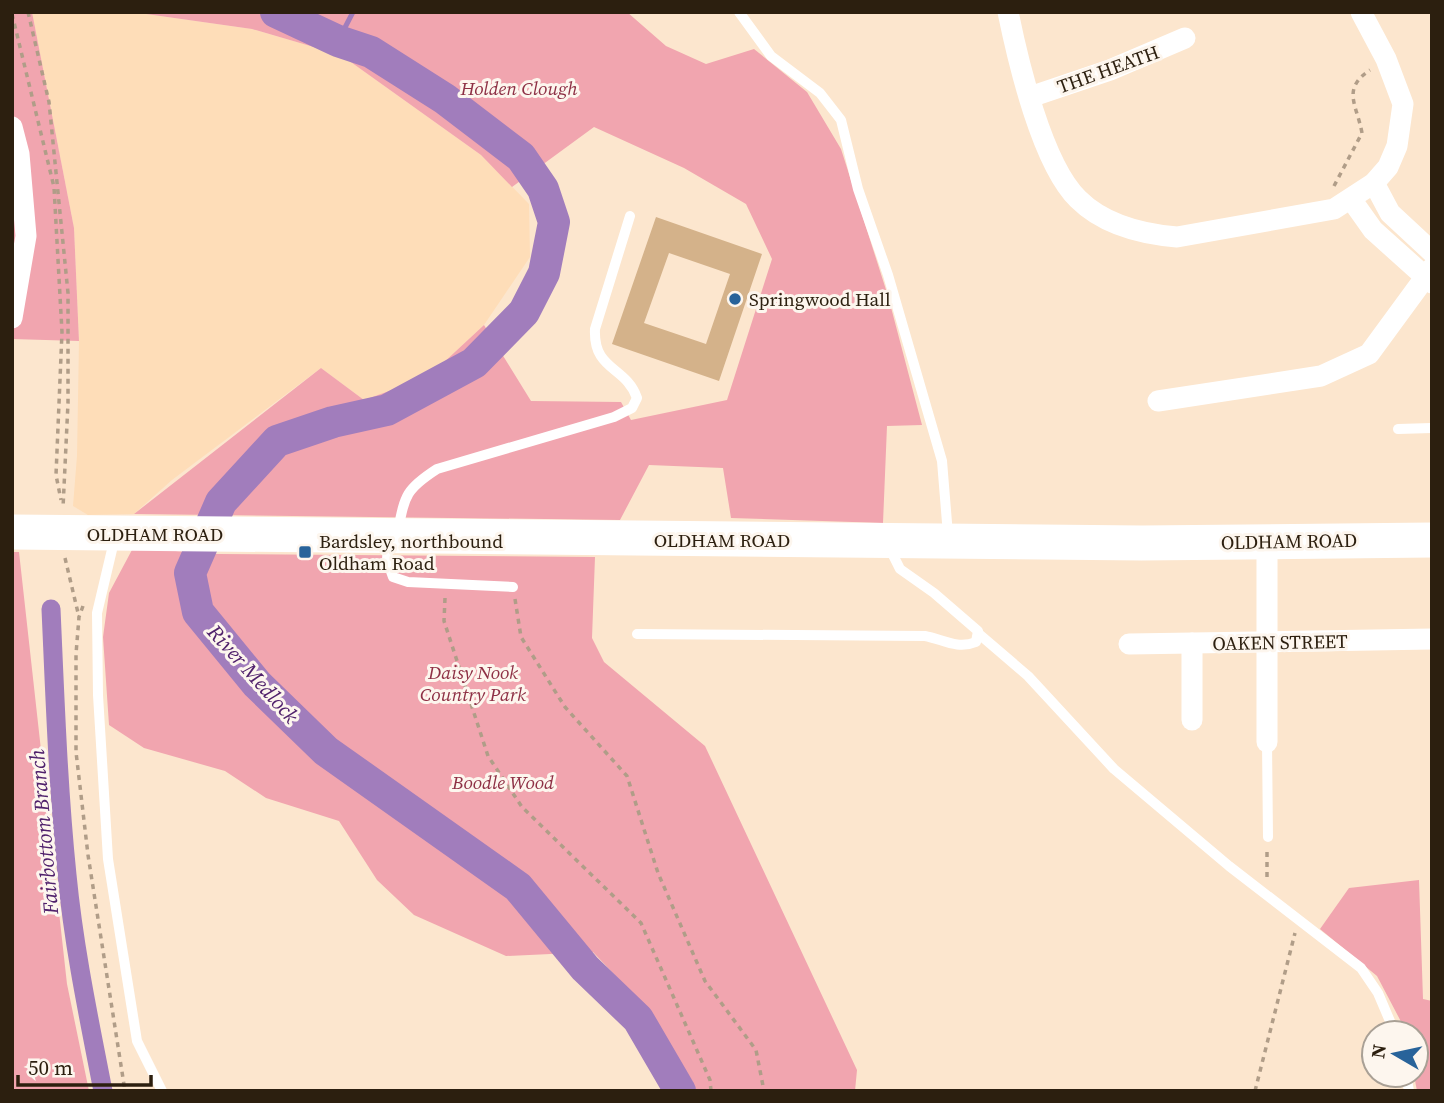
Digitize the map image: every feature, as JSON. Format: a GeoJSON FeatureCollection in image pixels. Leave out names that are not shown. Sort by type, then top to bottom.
{"type":"FeatureCollection","features":[{"type":"Feature","properties":{"kind":"highway","name":"OLDHAM ROAD"},"geometry":{"type":"LineString","coordinates":[[12,532],[102,537],[289,535],[887,541],[1432,540]]}},
{"type":"Feature","properties":{"kind":"street"},"geometry":{"type":"LineString","coordinates":[[1008,12],[1017,54],[1039,126],[1062,180],[1078,200],[1120,226],[1151,235],[1177,237],[1343,204],[1374,183],[1388,167],[1397,146],[1403,104],[1386,60],[1361,12]]}},
{"type":"Feature","properties":{"kind":"street","name":"THE HEATH"},"geometry":{"type":"LineString","coordinates":[[1030,97],[1110,70],[1185,38]]}},
{"type":"Feature","properties":{"kind":"street"},"geometry":{"type":"LineString","coordinates":[[12,127],[19,154],[26,236],[12,318]]}},
{"type":"Feature","properties":{"kind":"street"},"geometry":{"type":"LineString","coordinates":[[1374,183],[1390,213],[1432,252]]}},
{"type":"Feature","properties":{"kind":"street"},"geometry":{"type":"LineString","coordinates":[[1158,401],[1321,376],[1368,354],[1429,277],[1343,204]]}},
{"type":"Feature","properties":{"kind":"street"},"geometry":{"type":"LineString","coordinates":[[1267,542],[1267,742]]}},
{"type":"Feature","properties":{"kind":"street","name":"OAKEN STREET"},"geometry":{"type":"LineString","coordinates":[[1129,644],[1432,639]]}},
{"type":"Feature","properties":{"kind":"street"},"geometry":{"type":"LineString","coordinates":[[1192,643],[1192,720]]}},
{"type":"Feature","properties":{"kind":"lane"},"geometry":{"type":"LineString","coordinates":[[739,12],[771,56],[820,93],[841,120],[858,189],[887,275],[942,461],[948,541]]}},
{"type":"Feature","properties":{"kind":"lane"},"geometry":{"type":"LineString","coordinates":[[513,587],[408,582],[393,577],[387,560],[404,500],[415,483],[437,469],[614,418],[632,408],[637,398],[634,388],[604,361],[594,343],[595,329],[630,216]]}},
{"type":"Feature","properties":{"kind":"lane"},"geometry":{"type":"LineString","coordinates":[[1398,429],[1432,429]]}},
{"type":"Feature","properties":{"kind":"lane"},"geometry":{"type":"LineString","coordinates":[[102,537],[97,613],[98,695],[108,859],[137,1041],[162,1091]]}},
{"type":"Feature","properties":{"kind":"lane"},"geometry":{"type":"LineString","coordinates":[[887,541],[900,569],[973,625],[979,634],[1028,676],[1114,769],[1267,897],[1330,943],[1369,976],[1389,1019]]}},
{"type":"Feature","properties":{"kind":"lane"},"geometry":{"type":"LineString","coordinates":[[637,634],[925,636],[955,645],[974,644],[979,634]]}},
{"type":"Feature","properties":{"kind":"lane"},"geometry":{"type":"LineString","coordinates":[[1267,742],[1268,837]]}},
{"type":"Feature","properties":{"kind":"path"},"geometry":{"type":"LineString","coordinates":[[12,14],[54,187],[62,332],[57,475],[63,509],[68,402],[68,293],[49,102],[28,12]]}},
{"type":"Feature","properties":{"kind":"path"},"geometry":{"type":"LineString","coordinates":[[1343,204],[1332,192],[1362,133],[1352,88],[1364,74],[1386,60]]}},
{"type":"Feature","properties":{"kind":"path"},"geometry":{"type":"LineString","coordinates":[[79,617],[65,560],[102,537]]}},
{"type":"Feature","properties":{"kind":"path"},"geometry":{"type":"LineString","coordinates":[[446,584],[443,621],[488,756],[522,807],[641,923],[710,1080],[711,1091]]}},
{"type":"Feature","properties":{"kind":"path"},"geometry":{"type":"LineString","coordinates":[[513,587],[521,637],[565,707],[627,776],[658,873],[705,981],[756,1050],[764,1091]]}},
{"type":"Feature","properties":{"kind":"path"},"geometry":{"type":"LineString","coordinates":[[1267,897],[1268,837]]}},
{"type":"Feature","properties":{"kind":"path"},"geometry":{"type":"LineString","coordinates":[[1255,1091],[1299,922]]}},
{"type":"Feature","properties":{"kind":"shaded area"},"geometry":{"type":"Polygon","coordinates":[[[32,12],[132,12],[252,29],[341,55],[481,155],[529,204],[530,257],[484,325],[428,377],[364,400],[321,368],[172,480],[134,514],[88,515],[73,506],[77,456],[79,341],[74,228],[32,12]]]}},
{"type":"Feature","properties":{"kind":"green space"},"geometry":{"type":"Polygon","coordinates":[[[12,12],[32,12],[74,228],[79,341],[12,339],[12,12]]]}},
{"type":"Feature","properties":{"kind":"green space","name":"Holden Clough"},"geometry":{"type":"Polygon","coordinates":[[[132,12],[627,12],[666,46],[706,64],[754,49],[807,92],[841,149],[888,296],[922,425],[887,426],[883,523],[731,518],[723,468],[649,465],[620,520],[134,514],[321,368],[364,400],[428,377],[484,325],[531,401],[621,402],[631,420],[727,400],[772,259],[746,204],[684,168],[594,127],[512,187],[481,155],[341,55],[252,29],[132,12]]]}},
{"type":"Feature","properties":{"kind":"green space","name":"Daisy Nook Country Park"},"geometry":{"type":"Polygon","coordinates":[[[133,548],[218,554],[595,557],[592,638],[604,662],[705,746],[857,1070],[855,1091],[693,1091],[693,1082],[645,1007],[593,952],[506,956],[414,915],[377,880],[339,821],[266,798],[225,771],[144,748],[109,725],[103,637],[109,593],[133,548]]]}},
{"type":"Feature","properties":{"kind":"green space"},"geometry":{"type":"Polygon","coordinates":[[[12,552],[19,552],[67,984],[89,1091],[12,1091],[12,552]]]}},
{"type":"Feature","properties":{"kind":"green space"},"geometry":{"type":"Polygon","coordinates":[[[1419,880],[1423,999],[1432,1001],[1432,1091],[1417,1089],[1430,1089],[1430,1019],[1400,1019],[1377,976],[1320,929],[1349,888],[1419,880]]]}},
{"type":"Feature","properties":{"kind":"building","name":"Springwood Hall"},"geometry":{"type":"Polygon","coordinates":[[[656,217],[762,254],[719,381],[612,344],[656,217]],[[669,253],[644,323],[706,344],[730,274],[669,253]]]}},
{"type":"Feature","properties":{"kind":"waterway","name":"River Medlock"},"geometry":{"type":"LineString","coordinates":[[276,12],[338,41],[371,52],[445,99],[521,157],[543,189],[554,222],[544,273],[524,312],[474,363],[387,410],[333,422],[277,441],[221,502],[190,573],[198,612],[257,684],[326,751],[518,887],[585,968],[638,1019],[680,1091]]}},
{"type":"Feature","properties":{"kind":"waterway"},"geometry":{"type":"LineString","coordinates":[[338,41],[353,12]]}},
{"type":"Feature","properties":{"kind":"waterway","name":"Fairbottom Branch"},"geometry":{"type":"LineString","coordinates":[[51,609],[67,875],[78,956],[103,1091]]}},
{"type":"Feature","properties":{"kind":"place","name":"Springwood Hall"},"geometry":{"type":"Point","coordinates":[735,299]}},
{"type":"Feature","properties":{"kind":"place","name":"Bardsley, northbound Oldham Road"},"geometry":{"type":"Point","coordinates":[305,552]}},
{"type":"Feature","properties":{"kind":"park label","name":"Boodle Wood"},"geometry":{"type":"Point","coordinates":[503,782]}}]}
